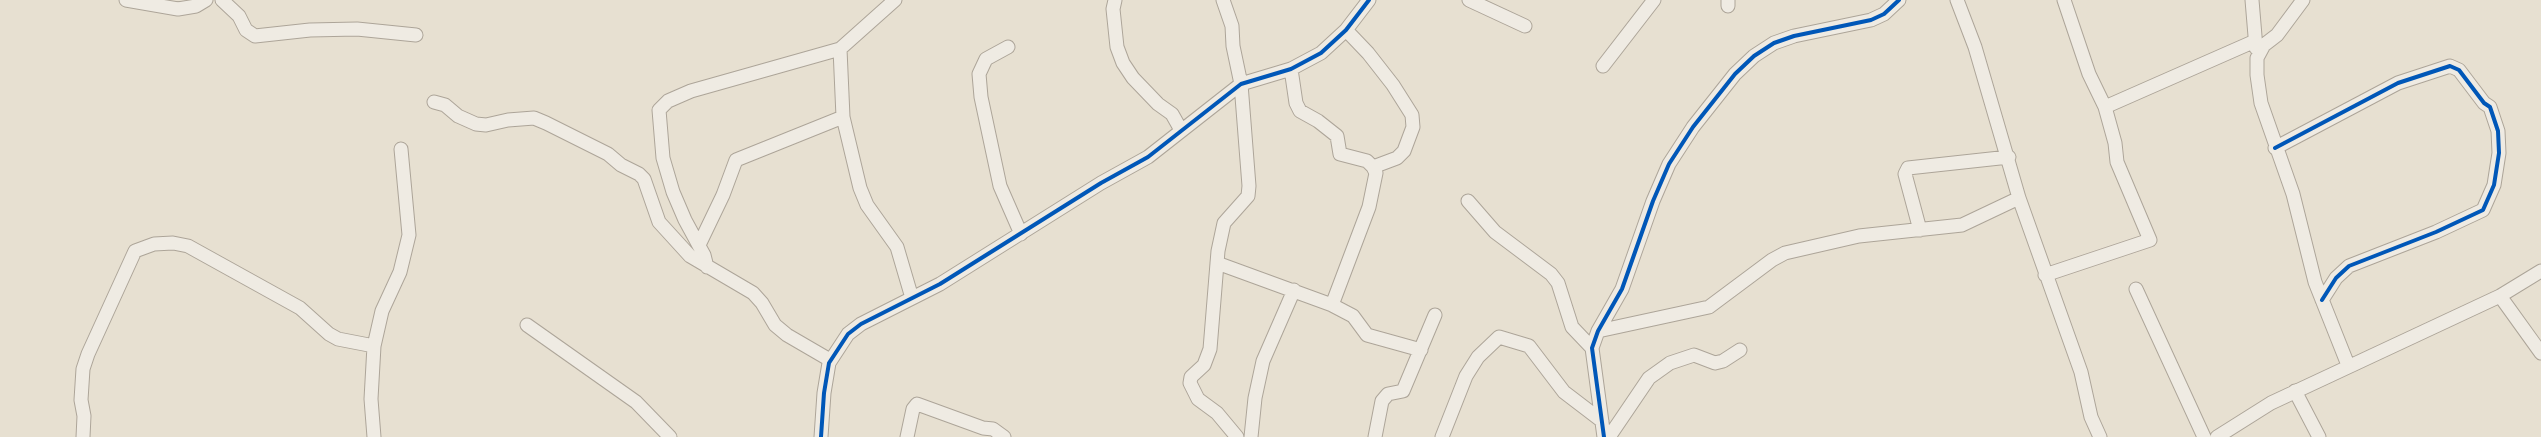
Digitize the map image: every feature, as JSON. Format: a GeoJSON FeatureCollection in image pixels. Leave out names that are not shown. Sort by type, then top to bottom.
{"type":"FeatureCollection","features":[{"type":"Feature","properties":{"kind":"street"},"geometry":{"type":"LineString","coordinates":[[126,0],[178,9],[196,6],[206,0]]}},
{"type":"Feature","properties":{"kind":"street"},"geometry":{"type":"LineString","coordinates":[[222,0],[239,16],[246,30],[255,36],[310,30],[349,29],[416,35]]}},
{"type":"Feature","properties":{"kind":"street"},"geometry":{"type":"LineString","coordinates":[[707,268],[698,245],[685,220],[667,172],[663,158],[659,110],[668,101],[691,91],[840,49],[895,0]]}},
{"type":"Feature","properties":{"kind":"street"},"geometry":{"type":"LineString","coordinates":[[1115,0],[1113,9],[1117,47],[1123,63],[1133,78],[1158,104],[1172,114],[1181,130]]}},
{"type":"Feature","properties":{"kind":"street"},"geometry":{"type":"LineString","coordinates":[[1223,0],[1232,26],[1233,46],[1241,84],[1249,186],[1248,196],[1224,223],[1217,263],[1210,349],[1204,365],[1191,377],[1190,384],[1198,399],[1217,413],[1237,437]]}},
{"type":"Feature","properties":{"kind":"street"},"geometry":{"type":"LineString","coordinates":[[821,437],[824,393],[830,360],[848,334],[861,324],[940,284],[1101,183],[1148,157],[1241,84],[1256,78],[1291,69],[1321,53],[1346,30],[1369,0]]}},
{"type":"Feature","properties":{"kind":"street"},"geometry":{"type":"LineString","coordinates":[[1603,66],[1654,0]]}},
{"type":"Feature","properties":{"kind":"street"},"geometry":{"type":"LineString","coordinates":[[1604,437],[1592,348],[1598,331],[1622,289],[1653,201],[1669,164],[1693,127],[1735,74],[1754,56],[1774,43],[1794,36],[1871,20],[1884,14],[1899,0]]}},
{"type":"Feature","properties":{"kind":"street"},"geometry":{"type":"LineString","coordinates":[[1957,0],[2009,157],[2019,198],[2045,275],[2081,372],[2091,417],[2100,437]]}},
{"type":"Feature","properties":{"kind":"street"},"geometry":{"type":"LineString","coordinates":[[2045,275],[2150,240],[2117,162],[2116,143],[2105,107],[2089,74],[2064,0]]}},
{"type":"Feature","properties":{"kind":"street"},"geometry":{"type":"LineString","coordinates":[[2252,0],[2261,103],[2275,148],[2293,194],[2322,300],[2348,365]]}},
{"type":"Feature","properties":{"kind":"street"},"geometry":{"type":"LineString","coordinates":[[2257,58],[2264,45],[2277,35],[2303,0]]}},
{"type":"Feature","properties":{"kind":"street"},"geometry":{"type":"LineString","coordinates":[[1472,1],[1525,26]]}},
{"type":"Feature","properties":{"kind":"street"},"geometry":{"type":"LineString","coordinates":[[1346,30],[1368,53],[1393,85],[1412,115],[1413,127],[1404,151],[1397,158],[1373,167]]}},
{"type":"Feature","properties":{"kind":"street"},"geometry":{"type":"LineString","coordinates":[[2105,107],[2255,41]]}},
{"type":"Feature","properties":{"kind":"street"},"geometry":{"type":"LineString","coordinates":[[1008,47],[986,60],[979,74],[981,97],[1000,186],[1021,234]]}},
{"type":"Feature","properties":{"kind":"street"},"geometry":{"type":"LineString","coordinates":[[840,49],[843,117],[860,188],[867,205],[896,247],[912,298]]}},
{"type":"Feature","properties":{"kind":"street"},"geometry":{"type":"LineString","coordinates":[[2275,148],[2398,83],[2450,66],[2459,70],[2484,103],[2490,106],[2498,131],[2499,153],[2494,185],[2483,210],[2436,232],[2349,266],[2336,278],[2322,300]]}},
{"type":"Feature","properties":{"kind":"street"},"geometry":{"type":"LineString","coordinates":[[1291,69],[1300,111],[1318,121],[1337,136],[1340,154],[1367,161],[1373,167],[1376,183],[1369,207],[1332,305]]}},
{"type":"Feature","properties":{"kind":"street"},"geometry":{"type":"LineString","coordinates":[[434,102],[445,105],[458,116],[476,124],[486,125],[508,120],[534,118],[608,154],[644,179],[659,222],[690,256],[707,268],[753,293],[762,303],[776,325],[787,335],[830,360]]}},
{"type":"Feature","properties":{"kind":"street"},"geometry":{"type":"LineString","coordinates":[[698,245],[723,195],[736,160],[843,117]]}},
{"type":"Feature","properties":{"kind":"street"},"geometry":{"type":"LineString","coordinates":[[374,437],[371,399],[374,346],[382,311],[400,272],[409,235],[401,150]]}},
{"type":"Feature","properties":{"kind":"street"},"geometry":{"type":"LineString","coordinates":[[1920,230],[1905,174],[1908,168],[2009,157]]}},
{"type":"Feature","properties":{"kind":"street"},"geometry":{"type":"LineString","coordinates":[[1598,331],[1709,307],[1772,260],[1786,253],[1859,236],[1962,225],[2019,198]]}},
{"type":"Feature","properties":{"kind":"street"},"geometry":{"type":"LineString","coordinates":[[1468,201],[1495,232],[1551,274],[1558,283],[1572,327],[1592,348]]}},
{"type":"Feature","properties":{"kind":"street"},"geometry":{"type":"LineString","coordinates":[[84,437],[84,416],[81,400],[83,370],[88,354],[135,251],[154,244],[173,243],[188,246],[300,308],[329,334],[338,339],[374,346]]}},
{"type":"Feature","properties":{"kind":"street"},"geometry":{"type":"LineString","coordinates":[[1217,263],[1332,305],[1353,316],[1367,335],[1421,350]]}},
{"type":"Feature","properties":{"kind":"street"},"geometry":{"type":"LineString","coordinates":[[2217,437],[2271,403],[2348,365],[2500,296],[2541,270]]}},
{"type":"Feature","properties":{"kind":"street"},"geometry":{"type":"LineString","coordinates":[[2136,289],[2204,437]]}},
{"type":"Feature","properties":{"kind":"street"},"geometry":{"type":"LineString","coordinates":[[1251,437],[1263,361],[1294,290]]}},
{"type":"Feature","properties":{"kind":"street"},"geometry":{"type":"LineString","coordinates":[[2500,296],[2541,353]]}},
{"type":"Feature","properties":{"kind":"street"},"geometry":{"type":"LineString","coordinates":[[1375,437],[1382,401],[1388,394],[1403,391],[1435,315]]}},
{"type":"Feature","properties":{"kind":"street"},"geometry":{"type":"LineString","coordinates":[[527,325],[636,402],[670,437]]}},
{"type":"Feature","properties":{"kind":"street"},"geometry":{"type":"LineString","coordinates":[[1442,437],[1466,376],[1478,357],[1499,338],[1529,346],[1564,392],[1602,421]]}},
{"type":"Feature","properties":{"kind":"street"},"geometry":{"type":"LineString","coordinates":[[1609,437],[1649,378],[1670,363],[1694,355],[1715,363],[1740,350]]}},
{"type":"Feature","properties":{"kind":"street"},"geometry":{"type":"LineString","coordinates":[[2295,391],[2319,437]]}},
{"type":"Feature","properties":{"kind":"street"},"geometry":{"type":"LineString","coordinates":[[907,437],[912,410],[917,404],[983,428],[993,429],[1004,437]]}},
{"type":"Feature","properties":{"kind":"cycle path"},"geometry":{"type":"LineString","coordinates":[[821,437],[824,393],[829,363],[848,334],[861,324],[940,284],[1101,183],[1148,157],[1241,84],[1291,69],[1321,53],[1346,30],[1369,0]]}},
{"type":"Feature","properties":{"kind":"cycle path"},"geometry":{"type":"LineString","coordinates":[[1604,437],[1592,348],[1598,331],[1622,289],[1653,201],[1669,164],[1693,127],[1735,74],[1754,56],[1774,43],[1794,36],[1871,20],[1884,14],[1899,0]]}},
{"type":"Feature","properties":{"kind":"cycle path"},"geometry":{"type":"LineString","coordinates":[[2275,148],[2398,83],[2450,66],[2459,70],[2484,103],[2490,107],[2498,131],[2499,153],[2494,185],[2483,210],[2436,232],[2349,266],[2336,278],[2322,300]]}}]}
